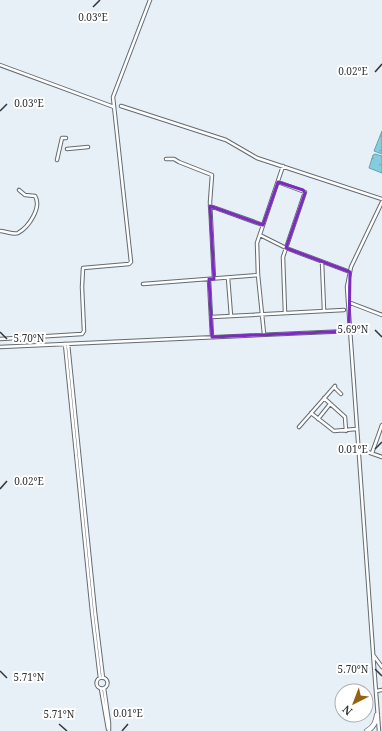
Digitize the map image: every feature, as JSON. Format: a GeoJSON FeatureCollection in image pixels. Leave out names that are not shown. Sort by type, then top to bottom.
{"type":"FeatureCollection","features":[{"type":"Feature","properties":{"kind":"highway"},"geometry":{"type":"LineString","coordinates":[[367,731],[373,727],[377,715]]}},
{"type":"Feature","properties":{"kind":"street"},"geometry":{"type":"LineString","coordinates":[[0,339],[82,334],[84,331],[82,287],[83,268],[129,264],[131,262],[114,107],[114,93],[150,0]]}},
{"type":"Feature","properties":{"kind":"street"},"geometry":{"type":"LineString","coordinates":[[0,65],[114,107]]}},
{"type":"Feature","properties":{"kind":"street"},"geometry":{"type":"LineString","coordinates":[[121,106],[226,140],[257,158],[382,200],[350,272],[347,287],[356,429],[359,449],[379,731]]}},
{"type":"Feature","properties":{"kind":"street"},"geometry":{"type":"LineString","coordinates":[[57,160],[62,138],[66,138]]}},
{"type":"Feature","properties":{"kind":"street"},"geometry":{"type":"LineString","coordinates":[[67,148],[88,147]]}},
{"type":"Feature","properties":{"kind":"street"},"geometry":{"type":"LineString","coordinates":[[166,158],[174,159],[178,162],[212,175],[210,206],[214,279]]}},
{"type":"Feature","properties":{"kind":"street"},"geometry":{"type":"LineString","coordinates":[[264,334],[258,275],[257,243],[283,166]]}},
{"type":"Feature","properties":{"kind":"street"},"geometry":{"type":"LineString","coordinates":[[278,182],[305,192],[283,257],[282,267],[285,313]]}},
{"type":"Feature","properties":{"kind":"street"},"geometry":{"type":"LineString","coordinates":[[0,231],[15,233],[19,232],[27,225],[36,210],[37,202],[35,196],[25,196],[18,190]]}},
{"type":"Feature","properties":{"kind":"street"},"geometry":{"type":"LineString","coordinates":[[210,206],[263,225]]}},
{"type":"Feature","properties":{"kind":"street"},"geometry":{"type":"LineString","coordinates":[[260,235],[286,248],[350,272]]}},
{"type":"Feature","properties":{"kind":"street"},"geometry":{"type":"LineString","coordinates":[[322,262],[324,310]]}},
{"type":"Feature","properties":{"kind":"street"},"geometry":{"type":"LineString","coordinates":[[143,284],[258,275]]}},
{"type":"Feature","properties":{"kind":"street"},"geometry":{"type":"LineString","coordinates":[[228,278],[231,316]]}},
{"type":"Feature","properties":{"kind":"street"},"geometry":{"type":"LineString","coordinates":[[209,279],[212,337]]}},
{"type":"Feature","properties":{"kind":"street"},"geometry":{"type":"LineString","coordinates":[[348,302],[382,315]]}},
{"type":"Feature","properties":{"kind":"street"},"geometry":{"type":"LineString","coordinates":[[212,317],[344,310]]}},
{"type":"Feature","properties":{"kind":"street"},"geometry":{"type":"LineString","coordinates":[[0,347],[349,331]]}},
{"type":"Feature","properties":{"kind":"street"},"geometry":{"type":"LineString","coordinates":[[67,344],[102,678],[106,680],[107,684],[104,688],[109,731],[101,689],[96,683],[102,678]]}},
{"type":"Feature","properties":{"kind":"street"},"geometry":{"type":"LineString","coordinates":[[299,427],[334,387],[342,394]]}},
{"type":"Feature","properties":{"kind":"street"},"geometry":{"type":"LineString","coordinates":[[324,398],[345,417],[346,430]]}},
{"type":"Feature","properties":{"kind":"street"},"geometry":{"type":"LineString","coordinates":[[318,419],[330,404]]}},
{"type":"Feature","properties":{"kind":"street"},"geometry":{"type":"LineString","coordinates":[[311,413],[334,431],[356,429]]}},
{"type":"Feature","properties":{"kind":"street"},"geometry":{"type":"LineString","coordinates":[[372,453],[382,425]]}},
{"type":"Feature","properties":{"kind":"street"},"geometry":{"type":"LineString","coordinates":[[359,449],[382,457]]}},
{"type":"Feature","properties":{"kind":"street"},"geometry":{"type":"LineString","coordinates":[[359,456],[366,452]]}},
{"type":"Feature","properties":{"kind":"street"},"geometry":{"type":"LineString","coordinates":[[373,653],[382,668],[377,668],[374,672]]}},
{"type":"Feature","properties":{"kind":"street"},"geometry":{"type":"LineString","coordinates":[[376,691],[382,690]]}},
{"type":"Feature","properties":{"kind":"street"},"geometry":{"type":"LineString","coordinates":[[377,706],[381,705]]}},
{"type":"Feature","properties":{"kind":"highlighted area"},"geometry":{"type":"Polygon","coordinates":[[[278,182],[303,190],[305,193],[286,248],[350,272],[349,331],[212,337],[209,279],[214,279],[210,206],[263,225],[278,182]]]}},
{"type":"Feature","properties":{"kind":"water"},"geometry":{"type":"Polygon","coordinates":[[[382,131],[382,154],[374,151],[382,131]]]}},
{"type":"Feature","properties":{"kind":"water"},"geometry":{"type":"Polygon","coordinates":[[[375,154],[382,156],[382,173],[369,168],[373,155],[375,154]]]}}]}
